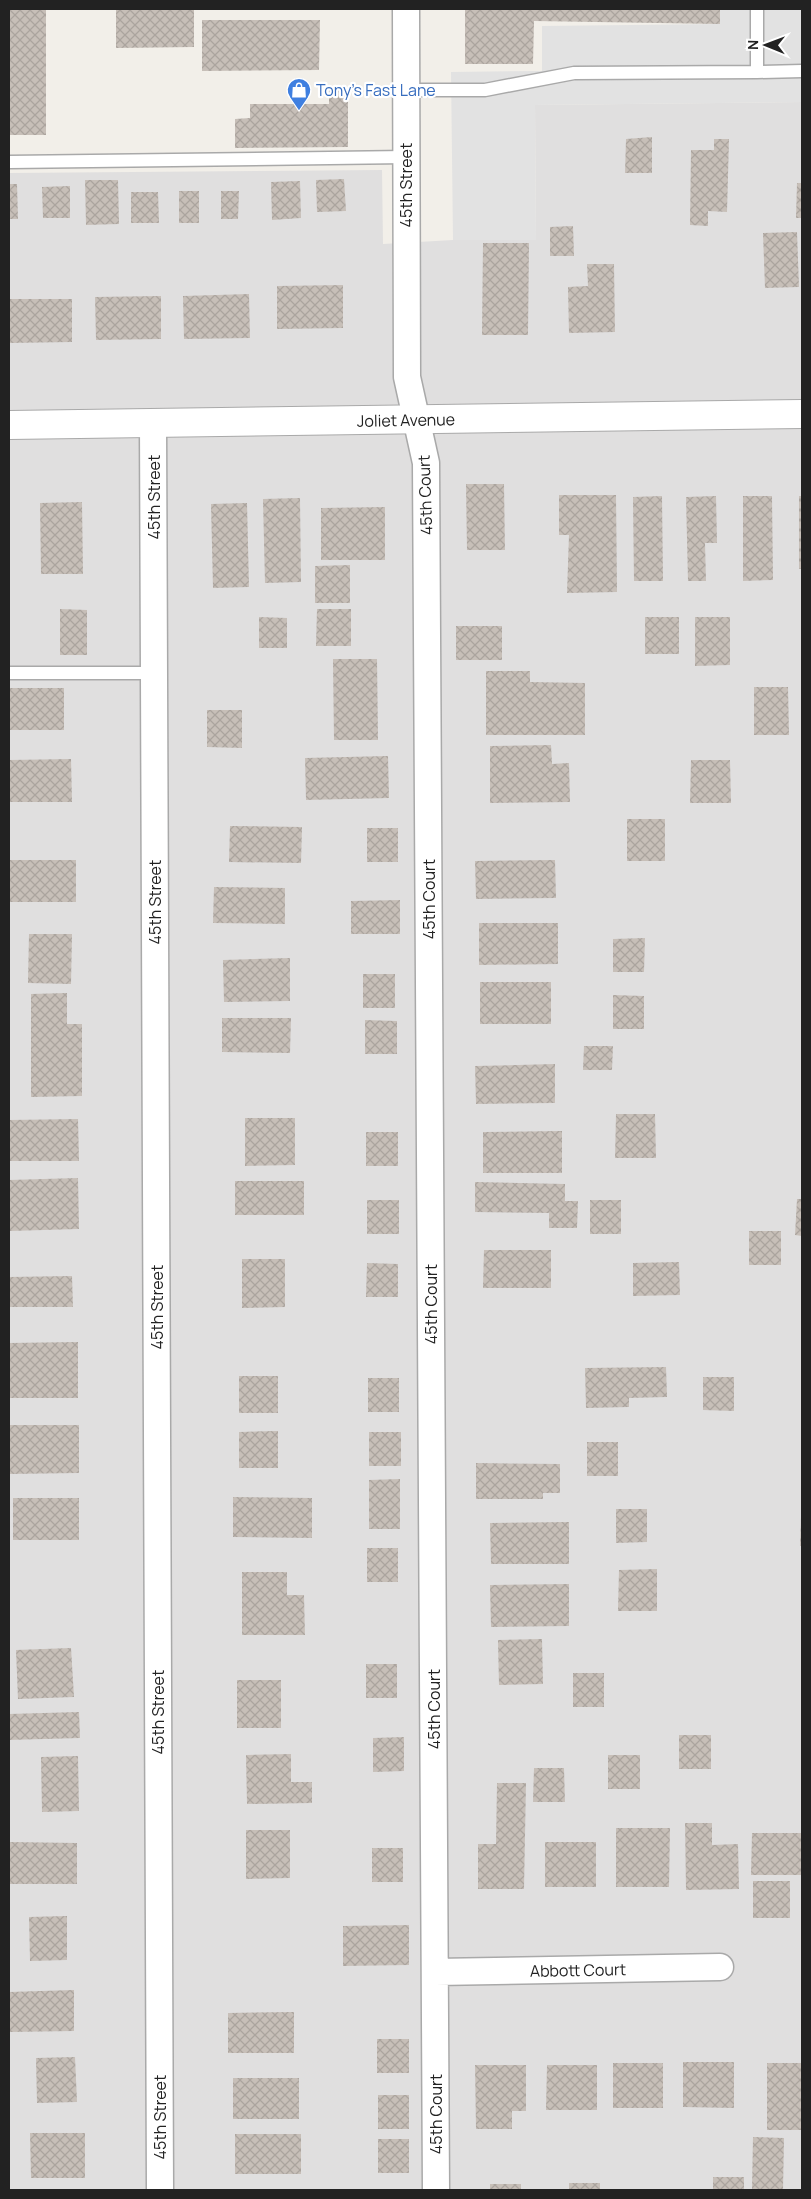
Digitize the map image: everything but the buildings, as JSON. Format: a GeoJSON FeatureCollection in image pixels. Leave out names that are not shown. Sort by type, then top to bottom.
{"type":"FeatureCollection","features":[{"type":"Feature","properties":{"kind":"street","name":"45th Street"},"geometry":{"type":"LineString","coordinates":[[406,9],[407,377],[417,420]]}},
{"type":"Feature","properties":{"kind":"street","name":"Joliet Avenue"},"geometry":{"type":"LineString","coordinates":[[9,425],[802,414]]}},
{"type":"Feature","properties":{"kind":"street","name":"45th Court"},"geometry":{"type":"LineString","coordinates":[[417,420],[426,463],[436,2190]]}},
{"type":"Feature","properties":{"kind":"street","name":"45th Street"},"geometry":{"type":"LineString","coordinates":[[153,423],[160,2190]]}},
{"type":"Feature","properties":{"kind":"street","name":"Abbott Court"},"geometry":{"type":"LineString","coordinates":[[436,1972],[720,1967]]}},
{"type":"Feature","properties":{"kind":"lane"},"geometry":{"type":"LineString","coordinates":[[757,9],[757,72]]}},
{"type":"Feature","properties":{"kind":"lane"},"geometry":{"type":"LineString","coordinates":[[406,90],[485,90],[574,73],[802,71]]}},
{"type":"Feature","properties":{"kind":"lane"},"geometry":{"type":"LineString","coordinates":[[9,162],[406,158]]}},
{"type":"Feature","properties":{"kind":"lane"},"geometry":{"type":"LineString","coordinates":[[9,674],[154,673]]}},
{"type":"Feature","properties":{"kind":"shaded area"},"geometry":{"type":"Polygon","coordinates":[[[720,9],[802,9],[802,102],[535,105],[536,240],[453,240],[451,72],[542,71],[542,26],[720,24],[720,9]]]}},
{"type":"Feature","properties":{"kind":"shaded area"},"geometry":{"type":"Polygon","coordinates":[[[802,102],[802,2190],[9,2190],[9,173],[382,170],[383,244],[453,240],[536,240],[535,105],[802,102]]]}},
{"type":"Feature","properties":{"kind":"place","name":"Tony's Fast Lane"},"geometry":{"type":"Point","coordinates":[299,111]}}]}
